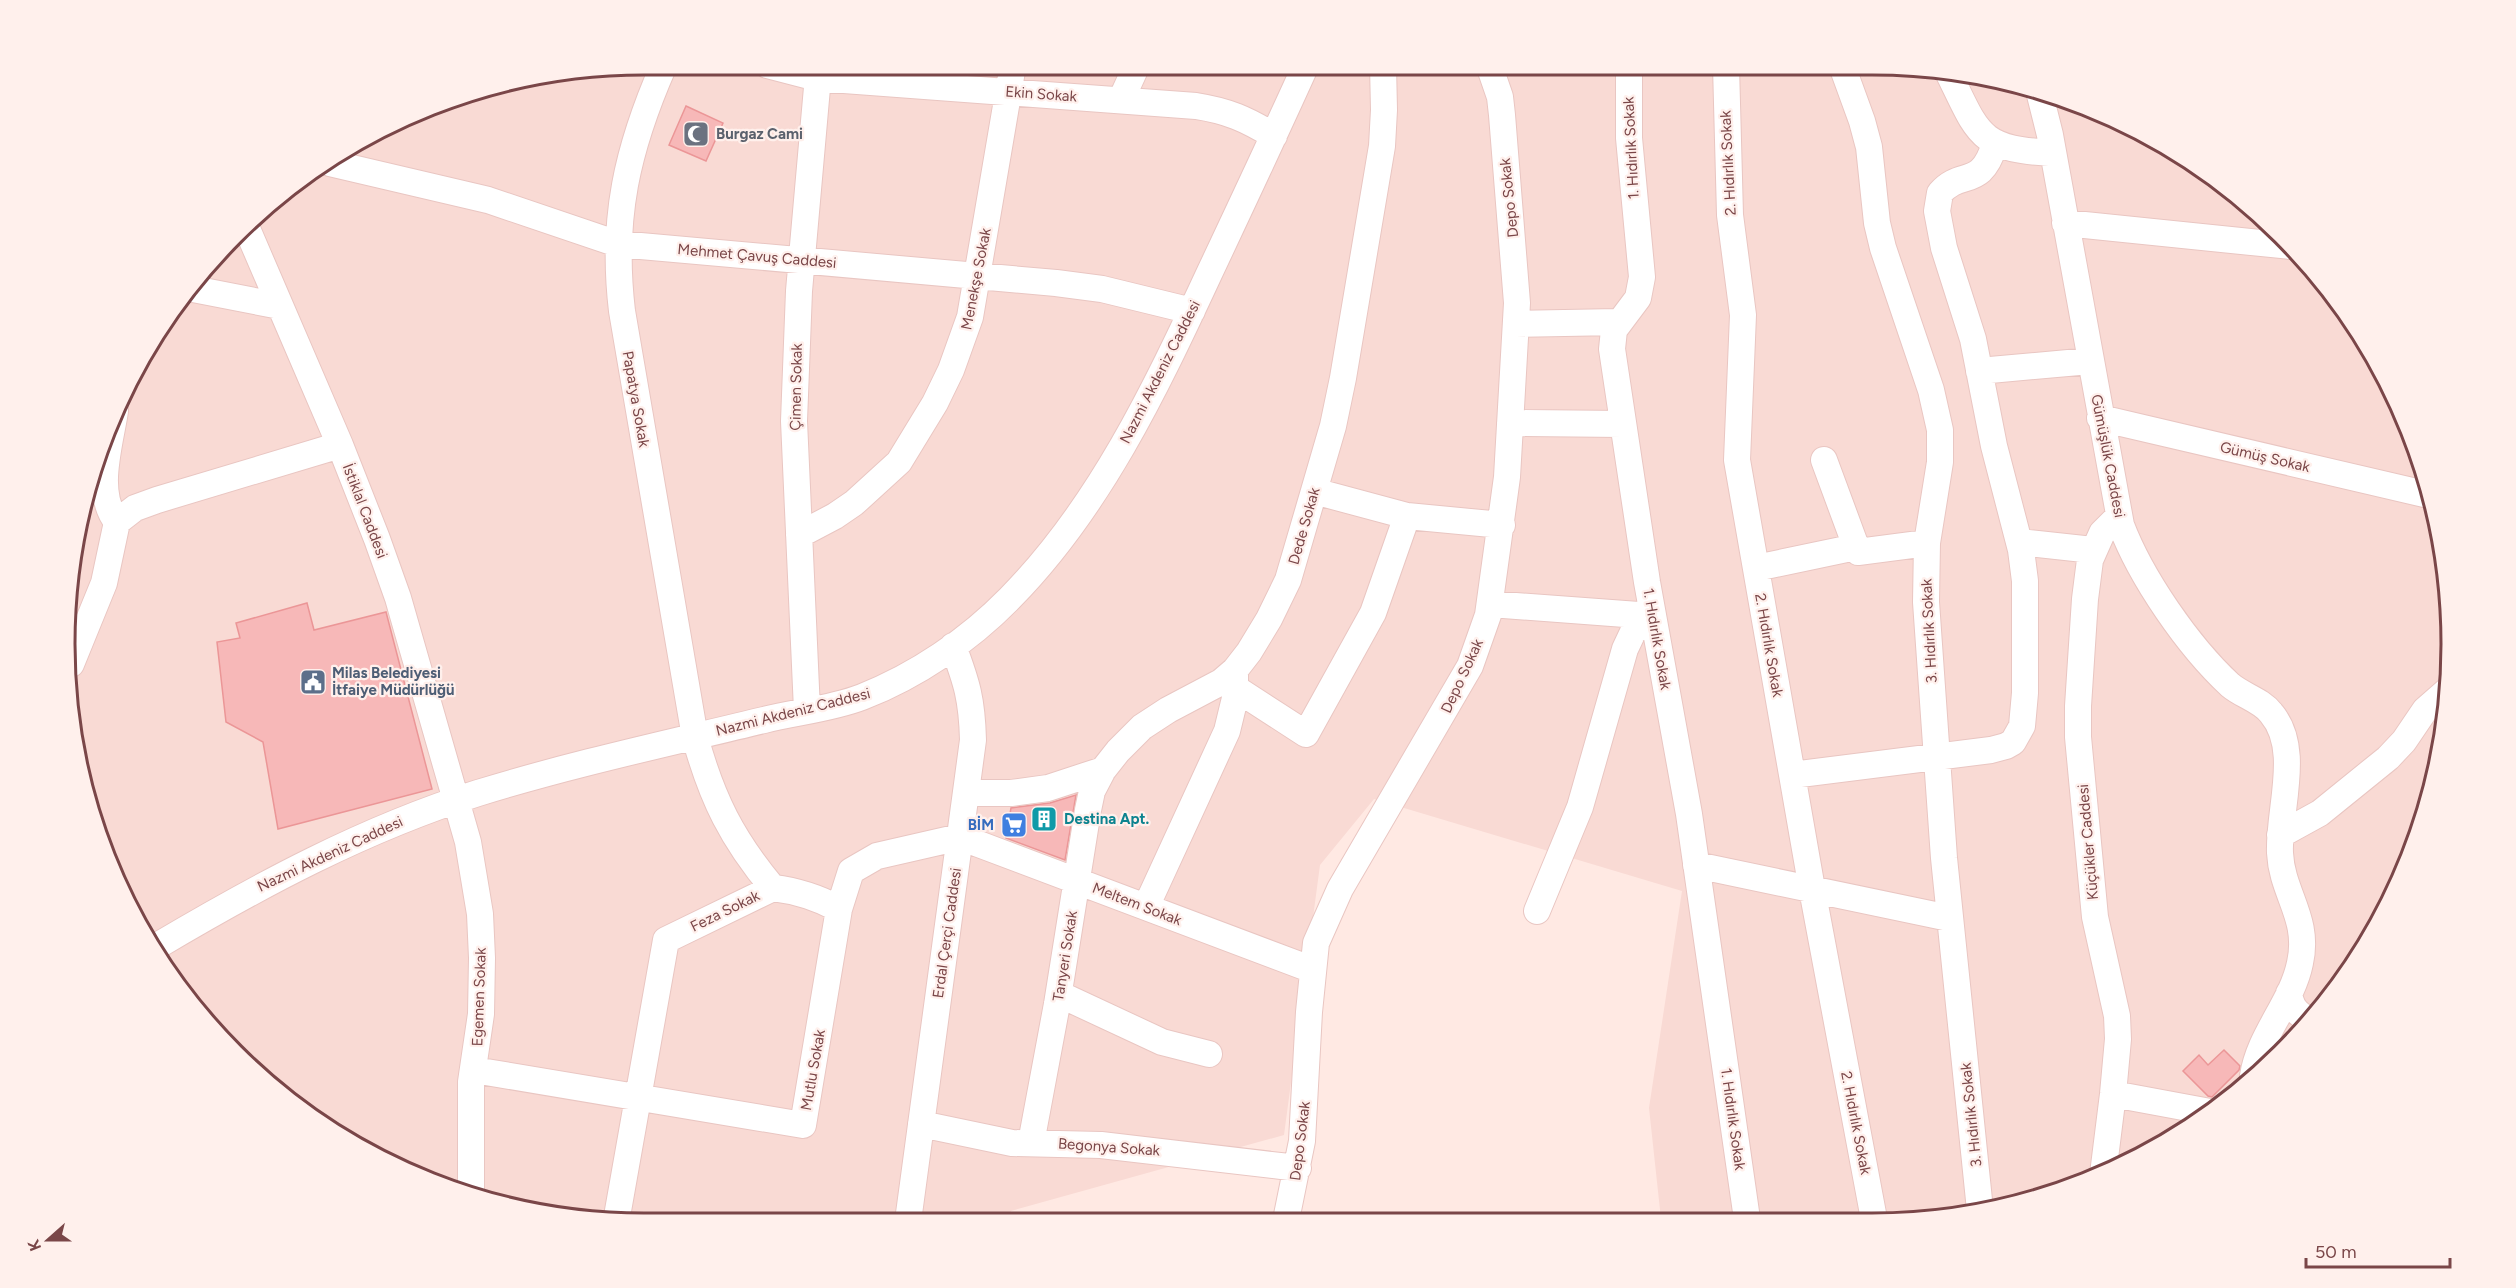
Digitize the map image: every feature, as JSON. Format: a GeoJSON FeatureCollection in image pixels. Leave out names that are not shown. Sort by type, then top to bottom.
{"type":"FeatureCollection","features":[{"type":"Feature","properties":{"kind":"street","name":"Papatya Sokak"},"geometry":{"type":"LineString","coordinates":[[658,75],[645,106],[623,185],[618,244],[622,311],[694,737]]}},
{"type":"Feature","properties":{"kind":"street","name":"Çimen Sokak"},"geometry":{"type":"LineString","coordinates":[[807,710],[794,421],[802,259],[818,75]]}},
{"type":"Feature","properties":{"kind":"street","name":"Ekin Sokak"},"geometry":{"type":"LineString","coordinates":[[855,75],[1010,92],[1224,110],[1246,118],[1274,136]]}},
{"type":"Feature","properties":{"kind":"street","name":"Menekşe Sokak"},"geometry":{"type":"LineString","coordinates":[[799,535],[854,503],[899,462],[935,404],[959,351],[970,317],[1012,75]]}},
{"type":"Feature","properties":{"kind":"street"},"geometry":{"type":"LineString","coordinates":[[1121,100],[1132,75]]}},
{"type":"Feature","properties":{"kind":"street","name":"Nazmi Akdeniz Caddesi"},"geometry":{"type":"LineString","coordinates":[[161,944],[298,866],[380,828],[454,801],[600,760],[859,699],[889,686],[953,646],[1009,599],[1039,565],[1068,528],[1126,440],[1165,370],[1301,75]]}},
{"type":"Feature","properties":{"kind":"street","name":"Dede Sokak"},"geometry":{"type":"LineString","coordinates":[[1103,770],[1118,751],[1142,728],[1168,710],[1221,682],[1235,679],[1288,580],[1333,426],[1343,378],[1382,146],[1383,75]]}},
{"type":"Feature","properties":{"kind":"street","name":"Depo Sokak"},"geometry":{"type":"LineString","coordinates":[[1288,1213],[1298,1168],[1305,1111],[1316,943],[1340,890],[1470,666],[1490,604],[1502,525],[1516,324],[1515,259],[1502,115],[1500,97],[1492,75]]}},
{"type":"Feature","properties":{"kind":"street","name":"1. Hıdırlık Sokak"},"geometry":{"type":"LineString","coordinates":[[1629,75],[1629,138],[1642,277],[1638,298],[1618,322],[1612,340],[1652,616],[1696,865],[1746,1213]]}},
{"type":"Feature","properties":{"kind":"street","name":"2. Hıdırlık Sokak"},"geometry":{"type":"LineString","coordinates":[[1726,75],[1730,215],[1743,315],[1737,460],[1812,889],[1873,1213]]}},
{"type":"Feature","properties":{"kind":"street","name":"3. Hıdırlık Sokak"},"geometry":{"type":"LineString","coordinates":[[1845,75],[1869,147],[1877,223],[1883,248],[1931,390],[1940,437],[1940,462],[1928,543],[1926,602],[1949,918],[1975,1140],[1979,1203]]}},
{"type":"Feature","properties":{"kind":"street"},"geometry":{"type":"LineString","coordinates":[[1953,81],[1976,126],[1995,144],[2024,152],[2053,153]]}},
{"type":"Feature","properties":{"kind":"street","name":"Gümüşlük Caddesi"},"geometry":{"type":"LineString","coordinates":[[2041,101],[2053,153],[2119,516],[2138,563],[2189,638],[2231,685],[2264,705],[2278,724],[2288,750],[2280,834],[2282,872],[2301,921],[2300,963],[2258,1062]]}},
{"type":"Feature","properties":{"kind":"street"},"geometry":{"type":"LineString","coordinates":[[1792,775],[2006,746],[2019,735],[2025,693],[2026,616],[2019,542],[1994,446],[1965,312],[1944,248],[1937,203],[1943,189],[1980,173],[1989,162],[1995,144]]}},
{"type":"Feature","properties":{"kind":"street","name":"Mehmet Çavuş Caddesi"},"geometry":{"type":"LineString","coordinates":[[338,165],[488,200],[618,244],[802,259],[1102,289],[1192,311]]}},
{"type":"Feature","properties":{"kind":"street"},"geometry":{"type":"LineString","coordinates":[[2065,223],[2269,237]]}},
{"type":"Feature","properties":{"kind":"street","name":"İstiklal Caddesi"},"geometry":{"type":"LineString","coordinates":[[250,235],[340,445],[398,598],[454,801]]}},
{"type":"Feature","properties":{"kind":"street"},"geometry":{"type":"LineString","coordinates":[[199,290],[280,306]]}},
{"type":"Feature","properties":{"kind":"street"},"geometry":{"type":"LineString","coordinates":[[1516,324],[1618,322]]}},
{"type":"Feature","properties":{"kind":"street"},"geometry":{"type":"LineString","coordinates":[[1979,371],[2090,362]]}},
{"type":"Feature","properties":{"kind":"street","name":"Gümüş Sokak"},"geometry":{"type":"LineString","coordinates":[[2100,418],[2421,493]]}},
{"type":"Feature","properties":{"kind":"street"},"geometry":{"type":"LineString","coordinates":[[1510,423],[1623,424]]}},
{"type":"Feature","properties":{"kind":"street"},"geometry":{"type":"LineString","coordinates":[[75,653],[104,582],[117,522],[135,508],[157,500],[340,445]]}},
{"type":"Feature","properties":{"kind":"street"},"geometry":{"type":"LineString","coordinates":[[110,447],[105,485],[108,508],[117,522]]}},
{"type":"Feature","properties":{"kind":"street"},"geometry":{"type":"LineString","coordinates":[[1824,460],[1858,552],[1928,543]]}},
{"type":"Feature","properties":{"kind":"street"},"geometry":{"type":"LineString","coordinates":[[1314,491],[1407,516],[1502,525]]}},
{"type":"Feature","properties":{"kind":"street"},"geometry":{"type":"LineString","coordinates":[[1235,679],[1306,734],[1373,613],[1407,516]]}},
{"type":"Feature","properties":{"kind":"street","name":"Küçükler Caddesi"},"geometry":{"type":"LineString","coordinates":[[2104,1163],[2118,1039],[2117,1016],[2095,917],[2078,737],[2078,706],[2085,599],[2093,550],[2102,533],[2119,516]]}},
{"type":"Feature","properties":{"kind":"street"},"geometry":{"type":"LineString","coordinates":[[2019,542],[2093,550]]}},
{"type":"Feature","properties":{"kind":"street"},"geometry":{"type":"LineString","coordinates":[[1756,568],[1857,546]]}},
{"type":"Feature","properties":{"kind":"street"},"geometry":{"type":"LineString","coordinates":[[1490,604],[1652,616]]}},
{"type":"Feature","properties":{"kind":"street"},"geometry":{"type":"LineString","coordinates":[[1537,911],[1572,829],[1625,649],[1633,632],[1652,616]]}},
{"type":"Feature","properties":{"kind":"street","name":"Erdal Çerçi Caddesi"},"geometry":{"type":"LineString","coordinates":[[909,1213],[973,740],[973,710],[968,687],[953,646]]}},
{"type":"Feature","properties":{"kind":"street"},"geometry":{"type":"LineString","coordinates":[[1146,907],[1227,732],[1233,714],[1235,679]]}},
{"type":"Feature","properties":{"kind":"street"},"geometry":{"type":"LineString","coordinates":[[2280,834],[2319,813],[2388,758],[2404,741],[2425,710],[2438,699]]}},
{"type":"Feature","properties":{"kind":"street","name":"Feza Sokak"},"geometry":{"type":"LineString","coordinates":[[638,1098],[666,940],[773,888],[748,856],[720,809],[707,781],[694,737]]}},
{"type":"Feature","properties":{"kind":"street"},"geometry":{"type":"LineString","coordinates":[[966,793],[1011,793],[1048,788],[1103,770]]}},
{"type":"Feature","properties":{"kind":"street","name":"Tanyeri Sokak"},"geometry":{"type":"LineString","coordinates":[[1031,1143],[1059,994],[1090,801],[1103,770]]}},
{"type":"Feature","properties":{"kind":"street","name":"Egemen Sokak"},"geometry":{"type":"LineString","coordinates":[[454,801],[468,842],[480,914],[482,997],[470,1107],[471,1186]]}},
{"type":"Feature","properties":{"kind":"street","name":"Meltem Sokak"},"geometry":{"type":"LineString","coordinates":[[960,837],[1313,970]]}},
{"type":"Feature","properties":{"kind":"street","name":"Mutlu Sokak"},"geometry":{"type":"LineString","coordinates":[[474,1070],[803,1125],[839,909],[851,871],[877,856],[960,837]]}},
{"type":"Feature","properties":{"kind":"street"},"geometry":{"type":"LineString","coordinates":[[1696,865],[1949,918]]}},
{"type":"Feature","properties":{"kind":"street"},"geometry":{"type":"LineString","coordinates":[[773,888],[799,891],[819,897],[839,909]]}},
{"type":"Feature","properties":{"kind":"street"},"geometry":{"type":"LineString","coordinates":[[2289,993],[2290,1004],[2303,1015]]}},
{"type":"Feature","properties":{"kind":"street"},"geometry":{"type":"LineString","coordinates":[[1059,994],[1162,1042],[1209,1054]]}},
{"type":"Feature","properties":{"kind":"street"},"geometry":{"type":"LineString","coordinates":[[2113,1094],[2198,1110]]}},
{"type":"Feature","properties":{"kind":"street"},"geometry":{"type":"LineString","coordinates":[[618,1212],[638,1098]]}},
{"type":"Feature","properties":{"kind":"street","name":"Begonya Sokak"},"geometry":{"type":"LineString","coordinates":[[921,1124],[986,1139],[1148,1149],[1298,1168]]}},
{"type":"Feature","properties":{"kind":"shaded area"},"geometry":{"type":"Polygon","coordinates":[[[607,76],[1909,76],[1983,86],[2019,94],[2090,118],[2156,151],[2188,171],[2247,216],[2300,269],[2345,328],[2365,360],[2398,426],[2422,497],[2430,533],[2440,607],[2441,644],[2440,681],[2430,755],[2422,791],[2398,862],[2365,928],[2345,960],[2300,1019],[2274,1046],[2247,1072],[2188,1117],[2156,1137],[2090,1170],[2019,1194],[1983,1202],[1909,1212],[1660,1213],[1649,1108],[1682,891],[1374,799],[1320,865],[1284,1135],[1011,1211],[1011,1213],[607,1212],[533,1202],[497,1194],[426,1170],[359,1137],[328,1117],[269,1072],[242,1046],[216,1019],[171,960],[151,928],[118,862],[94,791],[86,755],[76,681],[75,644],[76,607],[86,533],[94,497],[118,426],[151,359],[171,328],[216,269],[242,242],[269,216],[328,171],[392,134],[461,105],[533,86],[607,76]]]}},
{"type":"Feature","properties":{"kind":"building","name":"Burgaz Cami"},"geometry":{"type":"Polygon","coordinates":[[[686,106],[723,123],[706,161],[669,145],[686,106]]]}},
{"type":"Feature","properties":{"kind":"building","name":"Milas Belediyesi İtfaiye Müdürlüğü"},"geometry":{"type":"Polygon","coordinates":[[[307,603],[314,630],[386,612],[432,789],[278,829],[263,742],[226,722],[217,642],[240,638],[236,623],[307,603]]]}},
{"type":"Feature","properties":{"kind":"building","name":"Destina Apt."},"geometry":{"type":"Polygon","coordinates":[[[1076,795],[1065,860],[1006,838],[1011,808],[1050,803],[1076,795]]]}},
{"type":"Feature","properties":{"kind":"building"},"geometry":{"type":"Polygon","coordinates":[[[2224,1050],[2240,1066],[2239,1070],[2212,1097],[2208,1096],[2183,1071],[2199,1055],[2208,1065],[2224,1050]]]}},
{"type":"Feature","properties":{"kind":"place","name":"Burgaz Cami"},"geometry":{"type":"Point","coordinates":[696,134]}},
{"type":"Feature","properties":{"kind":"place","name":"Milas Belediyesi İtfaiye Müdürlüğü"},"geometry":{"type":"Point","coordinates":[313,682]}},
{"type":"Feature","properties":{"kind":"place","name":"Destina Apt."},"geometry":{"type":"Point","coordinates":[1044,819]}},
{"type":"Feature","properties":{"kind":"place","name":"BİM"},"geometry":{"type":"Point","coordinates":[1014,825]}}]}
